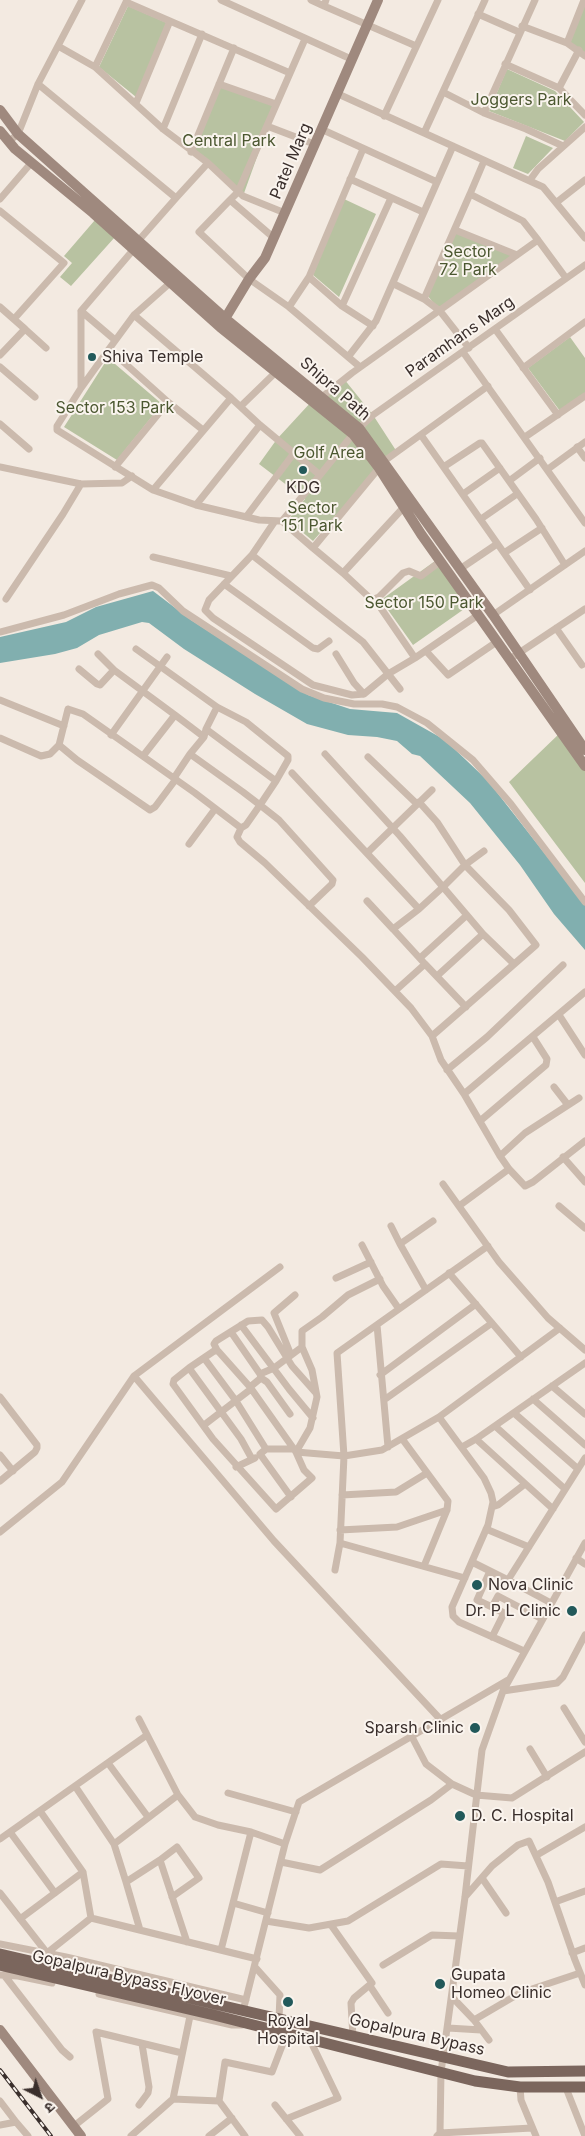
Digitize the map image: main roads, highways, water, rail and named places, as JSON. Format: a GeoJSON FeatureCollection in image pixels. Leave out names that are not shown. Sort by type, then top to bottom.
{"type":"FeatureCollection","features":[{"type":"Feature","properties":{"kind":"main road","name":"Gopalpura Bypass Flyover"},"geometry":{"type":"LineString","coordinates":[[0,1954],[230,2007],[245,2005]]}},
{"type":"Feature","properties":{"kind":"main road","name":"Gopalpura Bypass Flyover"},"geometry":{"type":"LineString","coordinates":[[1,1972],[250,2024]]}},
{"type":"Feature","properties":{"kind":"main road","name":"Gopalpura Bypass"},"geometry":{"type":"LineString","coordinates":[[245,2005],[278,2019],[508,2072],[585,2071]]}},
{"type":"Feature","properties":{"kind":"main road","name":"Gopalpura Bypass"},"geometry":{"type":"LineString","coordinates":[[250,2024],[475,2082],[520,2087],[585,2087]]}},
{"type":"Feature","properties":{"kind":"water"},"geometry":{"type":"Polygon","coordinates":[[[153,591],[191,620],[308,695],[350,709],[397,713],[445,740],[488,781],[585,905],[585,950],[554,914],[520,865],[470,803],[420,756],[412,754],[397,741],[377,737],[348,735],[307,724],[184,649],[149,623],[142,622],[99,635],[77,648],[55,654],[0,663],[0,637],[66,622],[96,607],[153,591]]]}},
{"type":"Feature","properties":{"kind":"railway"},"geometry":{"type":"LineString","coordinates":[[0,2070],[51,2136]]}},
{"type":"Feature","properties":{"kind":"place","name":"Shiva Temple"},"geometry":{"type":"Point","coordinates":[92,357]}},
{"type":"Feature","properties":{"kind":"place","name":"KDG"},"geometry":{"type":"Point","coordinates":[303,470]}},
{"type":"Feature","properties":{"kind":"place","name":"Nova Clinic"},"geometry":{"type":"Point","coordinates":[477,1585]}},
{"type":"Feature","properties":{"kind":"place","name":"Dr. P L Clinic"},"geometry":{"type":"Point","coordinates":[572,1611]}},
{"type":"Feature","properties":{"kind":"place","name":"Sparsh Clinic"},"geometry":{"type":"Point","coordinates":[475,1728]}},
{"type":"Feature","properties":{"kind":"place","name":"D. C. Hospital"},"geometry":{"type":"Point","coordinates":[460,1816]}},
{"type":"Feature","properties":{"kind":"place","name":"Gupata Homeo Clinic"},"geometry":{"type":"Point","coordinates":[440,1984]}},
{"type":"Feature","properties":{"kind":"place","name":"Royal Hospital"},"geometry":{"type":"Point","coordinates":[288,2002]}},
{"type":"Feature","properties":{"kind":"park label","name":"Joggers Park"},"geometry":{"type":"Point","coordinates":[521,100]}},
{"type":"Feature","properties":{"kind":"park label","name":"Central Park"},"geometry":{"type":"Point","coordinates":[229,141]}},
{"type":"Feature","properties":{"kind":"park label","name":"Sector 72 Park"},"geometry":{"type":"Point","coordinates":[468,261]}},
{"type":"Feature","properties":{"kind":"park label","name":"Sector 153 Park"},"geometry":{"type":"Point","coordinates":[115,408]}},
{"type":"Feature","properties":{"kind":"park label","name":"Golf Area"},"geometry":{"type":"Point","coordinates":[329,453]}},
{"type":"Feature","properties":{"kind":"park label","name":"Sector 151 Park"},"geometry":{"type":"Point","coordinates":[312,517]}},
{"type":"Feature","properties":{"kind":"park label","name":"Sector 150 Park"},"geometry":{"type":"Point","coordinates":[424,603]}}]}
